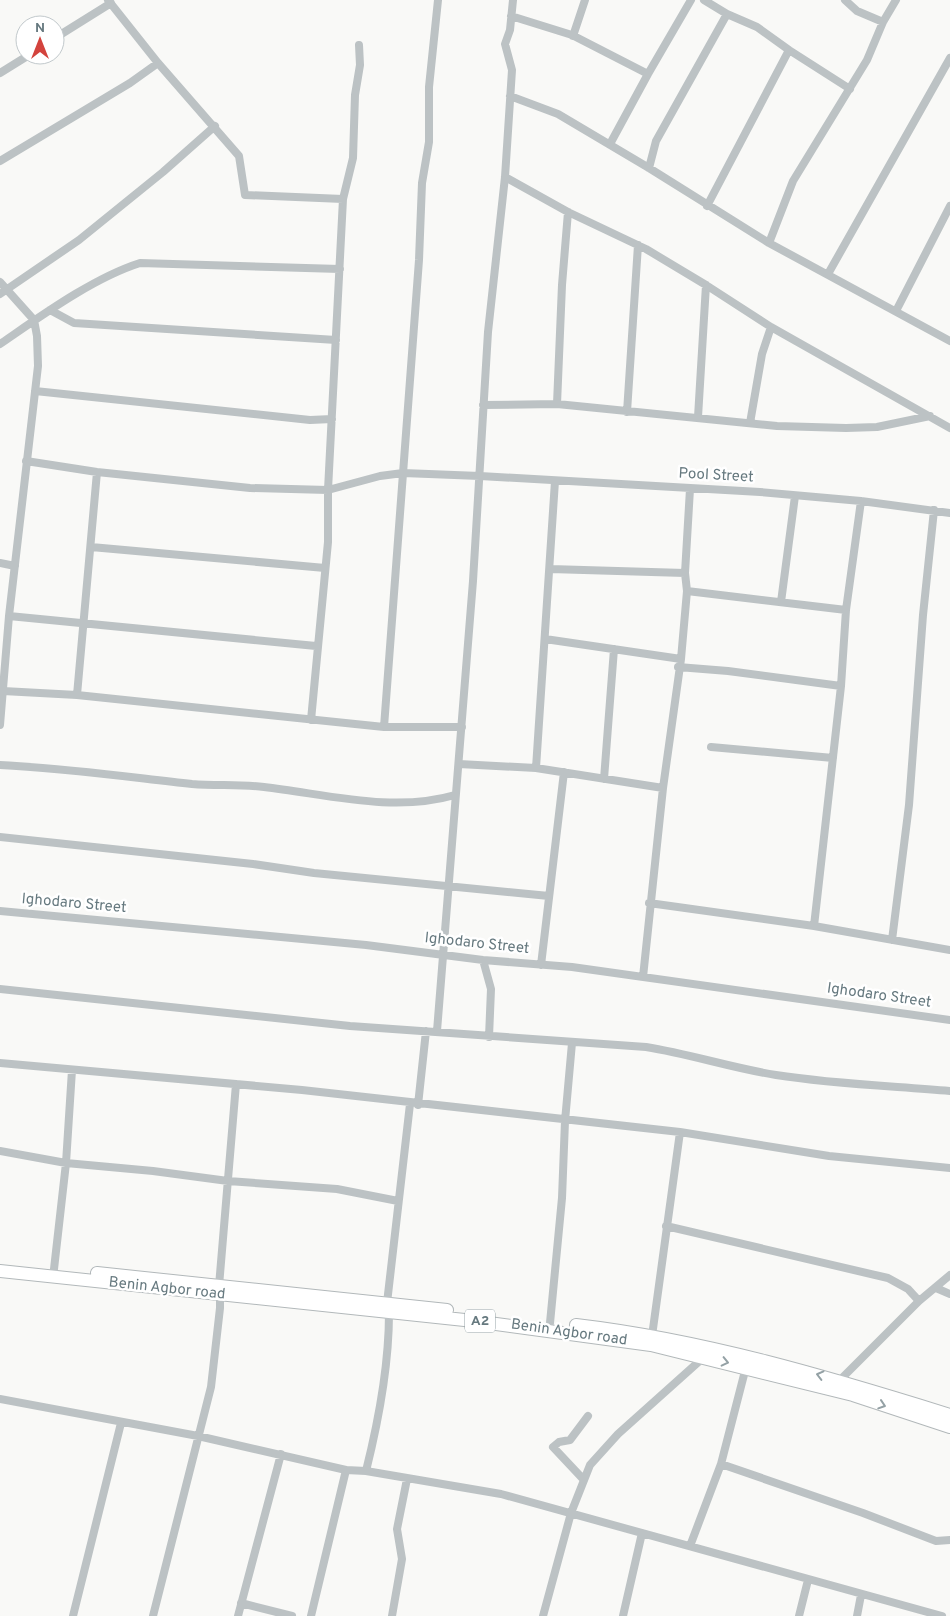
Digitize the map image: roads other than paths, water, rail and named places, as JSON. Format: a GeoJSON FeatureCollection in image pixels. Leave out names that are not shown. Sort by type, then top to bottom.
{"type":"FeatureCollection","features":[{"type":"Feature","properties":{"kind":"highway","name":"Benin Agbor road"},"geometry":{"type":"LineString","coordinates":[[0,1263],[219,1290]]}},
{"type":"Feature","properties":{"kind":"highway","name":"Benin Agbor road"},"geometry":{"type":"LineString","coordinates":[[0,1271],[219,1290],[550,1323],[652,1336],[727,1352],[840,1380],[950,1416]]}},
{"type":"Feature","properties":{"kind":"highway","name":"Benin Agbor road"},"geometry":{"type":"LineString","coordinates":[[388,1308],[650,1345],[746,1367],[853,1395],[950,1428]]}},
{"type":"Feature","properties":{"kind":"street"},"geometry":{"type":"LineString","coordinates":[[384,727],[419,260],[422,183],[428,142],[429,87],[438,0]]}},
{"type":"Feature","properties":{"kind":"street"},"geometry":{"type":"LineString","coordinates":[[436,1031],[441,954],[462,727],[480,476],[483,405],[496,254],[505,177],[512,70],[505,44],[510,30],[513,0]]}},
{"type":"Feature","properties":{"kind":"street"},"geometry":{"type":"LineString","coordinates":[[573,36],[585,0]]}},
{"type":"Feature","properties":{"kind":"street"},"geometry":{"type":"LineString","coordinates":[[610,144],[691,0]]}},
{"type":"Feature","properties":{"kind":"street"},"geometry":{"type":"LineString","coordinates":[[704,0],[727,14],[757,27],[850,89]]}},
{"type":"Feature","properties":{"kind":"street"},"geometry":{"type":"LineString","coordinates":[[845,0],[857,11],[883,22]]}},
{"type":"Feature","properties":{"kind":"street"},"geometry":{"type":"LineString","coordinates":[[769,243],[794,182],[867,60],[883,22],[896,0]]}},
{"type":"Feature","properties":{"kind":"street"},"geometry":{"type":"LineString","coordinates":[[65,31],[110,2],[158,63],[215,126],[241,160],[246,196],[343,198]]}},
{"type":"Feature","properties":{"kind":"street"},"geometry":{"type":"LineString","coordinates":[[649,168],[656,141],[727,14]]}},
{"type":"Feature","properties":{"kind":"street"},"geometry":{"type":"LineString","coordinates":[[511,16],[573,36],[648,74]]}},
{"type":"Feature","properties":{"kind":"street"},"geometry":{"type":"LineString","coordinates":[[311,720],[316,646],[328,542],[328,490],[343,198],[353,158],[355,95],[360,65],[359,45]]}},
{"type":"Feature","properties":{"kind":"street"},"geometry":{"type":"LineString","coordinates":[[707,206],[789,50]]}},
{"type":"Feature","properties":{"kind":"street"},"geometry":{"type":"LineString","coordinates":[[828,274],[947,72],[950,58]]}},
{"type":"Feature","properties":{"kind":"street"},"geometry":{"type":"LineString","coordinates":[[0,73],[15,63]]}},
{"type":"Feature","properties":{"kind":"street"},"geometry":{"type":"LineString","coordinates":[[0,161],[130,83],[158,63]]}},
{"type":"Feature","properties":{"kind":"street"},"geometry":{"type":"LineString","coordinates":[[510,96],[558,114],[610,144],[769,243],[950,341]]}},
{"type":"Feature","properties":{"kind":"street"},"geometry":{"type":"LineString","coordinates":[[3,292],[79,240],[163,172],[215,126]]}},
{"type":"Feature","properties":{"kind":"street"},"geometry":{"type":"LineString","coordinates":[[505,177],[568,212],[638,245],[706,285],[771,328],[950,428]]}},
{"type":"Feature","properties":{"kind":"street"},"geometry":{"type":"LineString","coordinates":[[896,311],[950,206]]}},
{"type":"Feature","properties":{"kind":"street"},"geometry":{"type":"LineString","coordinates":[[556,404],[568,212]]}},
{"type":"Feature","properties":{"kind":"street"},"geometry":{"type":"LineString","coordinates":[[626,412],[638,245]]}},
{"type":"Feature","properties":{"kind":"street"},"geometry":{"type":"LineString","coordinates":[[0,344],[50,310],[122,269],[140,263],[340,269]]}},
{"type":"Feature","properties":{"kind":"street"},"geometry":{"type":"LineString","coordinates":[[0,282],[3,292],[34,320],[38,344],[35,391],[9,616],[0,723]]}},
{"type":"Feature","properties":{"kind":"street"},"geometry":{"type":"LineString","coordinates":[[698,417],[706,285]]}},
{"type":"Feature","properties":{"kind":"street"},"geometry":{"type":"LineString","coordinates":[[50,310],[74,323],[336,340]]}},
{"type":"Feature","properties":{"kind":"street"},"geometry":{"type":"LineString","coordinates":[[750,423],[762,354],[771,328]]}},
{"type":"Feature","properties":{"kind":"street"},"geometry":{"type":"LineString","coordinates":[[35,391],[310,420],[332,419]]}},
{"type":"Feature","properties":{"kind":"street"},"geometry":{"type":"LineString","coordinates":[[483,405],[556,404],[750,423],[854,428],[885,426],[930,416]]}},
{"type":"Feature","properties":{"kind":"street","name":"Pool Street"},"geometry":{"type":"LineString","coordinates":[[26,461],[97,472],[250,488],[328,490],[380,476],[403,473],[480,476],[795,496],[861,501],[950,513]]}},
{"type":"Feature","properties":{"kind":"street"},"geometry":{"type":"LineString","coordinates":[[77,695],[97,472]]}},
{"type":"Feature","properties":{"kind":"street"},"geometry":{"type":"LineString","coordinates":[[536,768],[555,481]]}},
{"type":"Feature","properties":{"kind":"street"},"geometry":{"type":"LineString","coordinates":[[643,977],[663,788],[687,591],[685,573],[690,489]]}},
{"type":"Feature","properties":{"kind":"street"},"geometry":{"type":"LineString","coordinates":[[781,602],[795,496]]}},
{"type":"Feature","properties":{"kind":"street"},"geometry":{"type":"LineString","coordinates":[[814,926],[834,758],[846,610],[861,501]]}},
{"type":"Feature","properties":{"kind":"street"},"geometry":{"type":"LineString","coordinates":[[892,940],[909,805],[923,615],[934,510]]}},
{"type":"Feature","properties":{"kind":"street"},"geometry":{"type":"LineString","coordinates":[[91,547],[325,568]]}},
{"type":"Feature","properties":{"kind":"street"},"geometry":{"type":"LineString","coordinates":[[0,563],[16,566]]}},
{"type":"Feature","properties":{"kind":"street"},"geometry":{"type":"LineString","coordinates":[[550,570],[685,573]]}},
{"type":"Feature","properties":{"kind":"street"},"geometry":{"type":"LineString","coordinates":[[687,591],[846,610]]}},
{"type":"Feature","properties":{"kind":"street"},"geometry":{"type":"LineString","coordinates":[[9,616],[316,646]]}},
{"type":"Feature","properties":{"kind":"street"},"geometry":{"type":"LineString","coordinates":[[545,639],[614,649],[728,671],[841,686]]}},
{"type":"Feature","properties":{"kind":"street"},"geometry":{"type":"LineString","coordinates":[[604,778],[614,649]]}},
{"type":"Feature","properties":{"kind":"street"},"geometry":{"type":"LineString","coordinates":[[3,691],[77,695],[384,727],[462,727]]}},
{"type":"Feature","properties":{"kind":"street"},"geometry":{"type":"LineString","coordinates":[[711,747],[834,758]]}},
{"type":"Feature","properties":{"kind":"street"},"geometry":{"type":"LineString","coordinates":[[459,764],[536,768],[663,788]]}},
{"type":"Feature","properties":{"kind":"street"},"geometry":{"type":"LineString","coordinates":[[0,765],[50,767],[202,784],[262,786],[354,800],[415,802],[435,801],[455,795]]}},
{"type":"Feature","properties":{"kind":"street"},"geometry":{"type":"LineString","coordinates":[[541,964],[564,772]]}},
{"type":"Feature","properties":{"kind":"street"},"geometry":{"type":"LineString","coordinates":[[0,837],[253,864],[314,873],[549,896]]}},
{"type":"Feature","properties":{"kind":"street"},"geometry":{"type":"LineString","coordinates":[[650,904],[814,926],[950,950]]}},
{"type":"Feature","properties":{"kind":"street","name":"Ighodaro Street"},"geometry":{"type":"LineString","coordinates":[[0,911],[441,954],[483,960],[541,964],[950,1020]]}},
{"type":"Feature","properties":{"kind":"street"},"geometry":{"type":"LineString","coordinates":[[483,960],[491,989],[489,1037]]}},
{"type":"Feature","properties":{"kind":"street"},"geometry":{"type":"LineString","coordinates":[[0,989],[350,1026],[646,1047],[688,1054],[723,1064],[776,1075],[950,1091]]}},
{"type":"Feature","properties":{"kind":"street"},"geometry":{"type":"LineString","coordinates":[[366,1471],[379,1419],[389,1344],[388,1308],[398,1201],[426,1031]]}},
{"type":"Feature","properties":{"kind":"street"},"geometry":{"type":"LineString","coordinates":[[550,1323],[562,1198],[565,1121],[572,1043]]}},
{"type":"Feature","properties":{"kind":"street"},"geometry":{"type":"LineString","coordinates":[[0,1063],[236,1084],[680,1132],[829,1156],[950,1168]]}},
{"type":"Feature","properties":{"kind":"street"},"geometry":{"type":"LineString","coordinates":[[54,1269],[66,1163],[72,1070]]}},
{"type":"Feature","properties":{"kind":"street"},"geometry":{"type":"LineString","coordinates":[[153,1616],[211,1387],[220,1308],[219,1290],[236,1084]]}},
{"type":"Feature","properties":{"kind":"street"},"geometry":{"type":"LineString","coordinates":[[652,1336],[680,1132]]}},
{"type":"Feature","properties":{"kind":"street"},"geometry":{"type":"LineString","coordinates":[[0,1151],[66,1163],[153,1171],[228,1181],[337,1189],[398,1201]]}},
{"type":"Feature","properties":{"kind":"street"},"geometry":{"type":"LineString","coordinates":[[666,1226],[888,1278],[908,1289],[919,1301]]}},
{"type":"Feature","properties":{"kind":"street"},"geometry":{"type":"LineString","coordinates":[[840,1380],[919,1301],[950,1275]]}},
{"type":"Feature","properties":{"kind":"street"},"geometry":{"type":"LineString","coordinates":[[936,1288],[950,1294]]}},
{"type":"Feature","properties":{"kind":"street"},"geometry":{"type":"LineString","coordinates":[[542,1616],[571,1512],[590,1465],[618,1434],[704,1357]]}},
{"type":"Feature","properties":{"kind":"street"},"geometry":{"type":"LineString","coordinates":[[690,1546],[721,1464],[746,1367]]}},
{"type":"Feature","properties":{"kind":"street"},"geometry":{"type":"LineString","coordinates":[[0,1399],[198,1436],[346,1470],[366,1471],[502,1494],[862,1596],[942,1616]]}},
{"type":"Feature","properties":{"kind":"street"},"geometry":{"type":"LineString","coordinates":[[584,1480],[554,1447],[559,1442],[570,1440],[588,1416]]}},
{"type":"Feature","properties":{"kind":"street"},"geometry":{"type":"LineString","coordinates":[[73,1616],[121,1423]]}},
{"type":"Feature","properties":{"kind":"street"},"geometry":{"type":"LineString","coordinates":[[238,1616],[281,1454]]}},
{"type":"Feature","properties":{"kind":"street"},"geometry":{"type":"LineString","coordinates":[[721,1464],[863,1513],[936,1541],[950,1540]]}},
{"type":"Feature","properties":{"kind":"street"},"geometry":{"type":"LineString","coordinates":[[311,1616],[346,1470]]}},
{"type":"Feature","properties":{"kind":"street"},"geometry":{"type":"LineString","coordinates":[[392,1616],[402,1559],[396,1529],[407,1479]]}},
{"type":"Feature","properties":{"kind":"street"},"geometry":{"type":"LineString","coordinates":[[623,1616],[642,1534]]}},
{"type":"Feature","properties":{"kind":"street"},"geometry":{"type":"LineString","coordinates":[[799,1616],[808,1580]]}},
{"type":"Feature","properties":{"kind":"street"},"geometry":{"type":"LineString","coordinates":[[857,1616],[862,1596]]}},
{"type":"Feature","properties":{"kind":"street"},"geometry":{"type":"LineString","coordinates":[[241,1603],[292,1616]]}}]}
